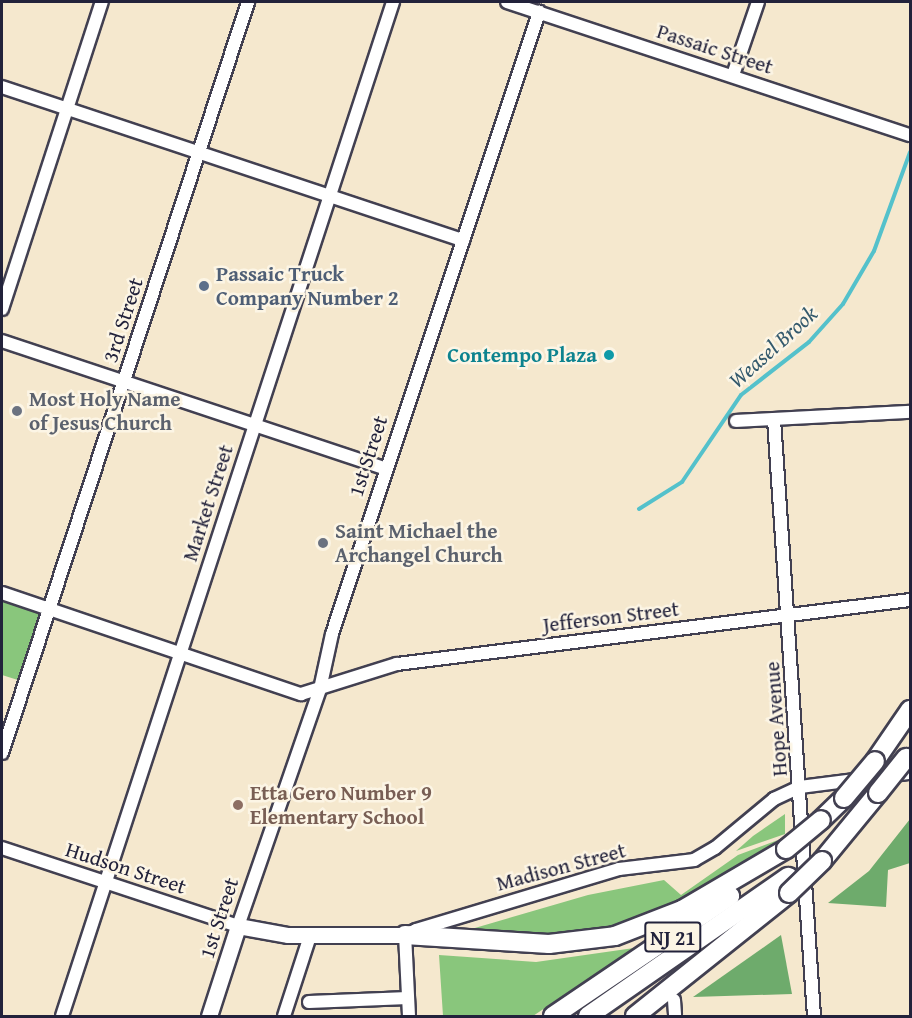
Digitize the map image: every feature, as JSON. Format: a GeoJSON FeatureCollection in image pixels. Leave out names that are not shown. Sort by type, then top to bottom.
{"type":"FeatureCollection","features":[{"type":"Feature","properties":{"kind":"highway","name":"NJ 21"},"geometry":{"type":"LineString","coordinates":[[553,1017],[710,911],[821,820],[844,798],[875,761],[910,710]]}},
{"type":"Feature","properties":{"kind":"highway","name":"NJ 21"},"geometry":{"type":"LineString","coordinates":[[588,1017],[788,885],[822,855],[909,761]]}},
{"type":"Feature","properties":{"kind":"highway"},"geometry":{"type":"LineString","coordinates":[[405,935],[549,944],[615,936],[697,903],[786,849]]}},
{"type":"Feature","properties":{"kind":"highway"},"geometry":{"type":"LineString","coordinates":[[635,1017],[788,885]]}},
{"type":"Feature","properties":{"kind":"main road","name":"Madison Street"},"geometry":{"type":"LineString","coordinates":[[238,926],[256,932],[310,936],[405,935]]}},
{"type":"Feature","properties":{"kind":"main road","name":"1st Street"},"geometry":{"type":"LineString","coordinates":[[209,1017],[238,926]]}},
{"type":"Feature","properties":{"kind":"street"},"geometry":{"type":"LineString","coordinates":[[2,309],[102,2]]}},
{"type":"Feature","properties":{"kind":"street","name":"3rd Street"},"geometry":{"type":"LineString","coordinates":[[2,753],[248,2]]}},
{"type":"Feature","properties":{"kind":"street","name":"Market Street"},"geometry":{"type":"LineString","coordinates":[[62,1017],[105,881],[182,656],[254,425],[393,2]]}},
{"type":"Feature","properties":{"kind":"street","name":"Passaic Street"},"geometry":{"type":"LineString","coordinates":[[507,2],[909,134]]}},
{"type":"Feature","properties":{"kind":"street"},"geometry":{"type":"LineString","coordinates":[[733,75],[758,2]]}},
{"type":"Feature","properties":{"kind":"street","name":"1st Street"},"geometry":{"type":"LineString","coordinates":[[238,926],[320,689],[332,634],[539,12]]}},
{"type":"Feature","properties":{"kind":"street"},"geometry":{"type":"LineString","coordinates":[[2,87],[463,240]]}},
{"type":"Feature","properties":{"kind":"street"},"geometry":{"type":"LineString","coordinates":[[2,341],[386,469]]}},
{"type":"Feature","properties":{"kind":"street"},"geometry":{"type":"LineString","coordinates":[[736,421],[910,412]]}},
{"type":"Feature","properties":{"kind":"street","name":"Hope Avenue"},"geometry":{"type":"LineString","coordinates":[[774,419],[814,1017]]}},
{"type":"Feature","properties":{"kind":"street","name":"Jefferson Street"},"geometry":{"type":"LineString","coordinates":[[2,593],[168,647],[182,656],[301,694],[397,663],[910,600]]}},
{"type":"Feature","properties":{"kind":"street","name":"Madison Street"},"geometry":{"type":"LineString","coordinates":[[405,935],[619,869],[694,860],[715,848],[774,799],[800,787],[909,761]]}},
{"type":"Feature","properties":{"kind":"street","name":"Hudson Street"},"geometry":{"type":"LineString","coordinates":[[2,848],[238,926]]}},
{"type":"Feature","properties":{"kind":"street"},"geometry":{"type":"LineString","coordinates":[[405,935],[409,1017]]}},
{"type":"Feature","properties":{"kind":"street"},"geometry":{"type":"LineString","coordinates":[[284,1017],[310,936]]}},
{"type":"Feature","properties":{"kind":"street"},"geometry":{"type":"LineString","coordinates":[[309,1002],[408,999]]}},
{"type":"Feature","properties":{"kind":"street"},"geometry":{"type":"LineString","coordinates":[[674,1000],[675,1017]]}},
{"type":"Feature","properties":{"kind":"green space"},"geometry":{"type":"Polygon","coordinates":[[[2,592],[46,607],[21,681],[2,675],[2,592]]]}},
{"type":"Feature","properties":{"kind":"green space"},"geometry":{"type":"Polygon","coordinates":[[[785,814],[785,834],[736,851],[753,836],[785,814]]]}},
{"type":"Feature","properties":{"kind":"green space"},"geometry":{"type":"Polygon","coordinates":[[[910,819],[910,863],[888,870],[886,907],[828,903],[869,871],[910,819]]]}},
{"type":"Feature","properties":{"kind":"green space"},"geometry":{"type":"Polygon","coordinates":[[[778,840],[689,903],[589,937],[444,937],[588,895],[664,880],[681,895],[738,855],[778,840]]]}},
{"type":"Feature","properties":{"kind":"green space"},"geometry":{"type":"Polygon","coordinates":[[[781,935],[792,994],[693,997],[781,935]]]}},
{"type":"Feature","properties":{"kind":"green space"},"geometry":{"type":"Polygon","coordinates":[[[634,948],[533,1016],[443,1016],[439,955],[536,962],[634,948]]]}},
{"type":"Feature","properties":{"kind":"waterway","name":"Weasel Brook"},"geometry":{"type":"LineString","coordinates":[[639,509],[682,482],[741,395],[809,342],[843,304],[874,251],[910,152]]}},
{"type":"Feature","properties":{"kind":"place","name":"Passaic Truck Company Number 2"},"geometry":{"type":"Point","coordinates":[204,286]}},
{"type":"Feature","properties":{"kind":"place","name":"Contempo Plaza"},"geometry":{"type":"Point","coordinates":[609,355]}},
{"type":"Feature","properties":{"kind":"place","name":"Most Holy Name of Jesus Church"},"geometry":{"type":"Point","coordinates":[17,411]}},
{"type":"Feature","properties":{"kind":"place","name":"Saint Michael the Archangel Church"},"geometry":{"type":"Point","coordinates":[323,543]}},
{"type":"Feature","properties":{"kind":"place","name":"Etta Gero Number 9 Elementary School"},"geometry":{"type":"Point","coordinates":[238,805]}}]}
